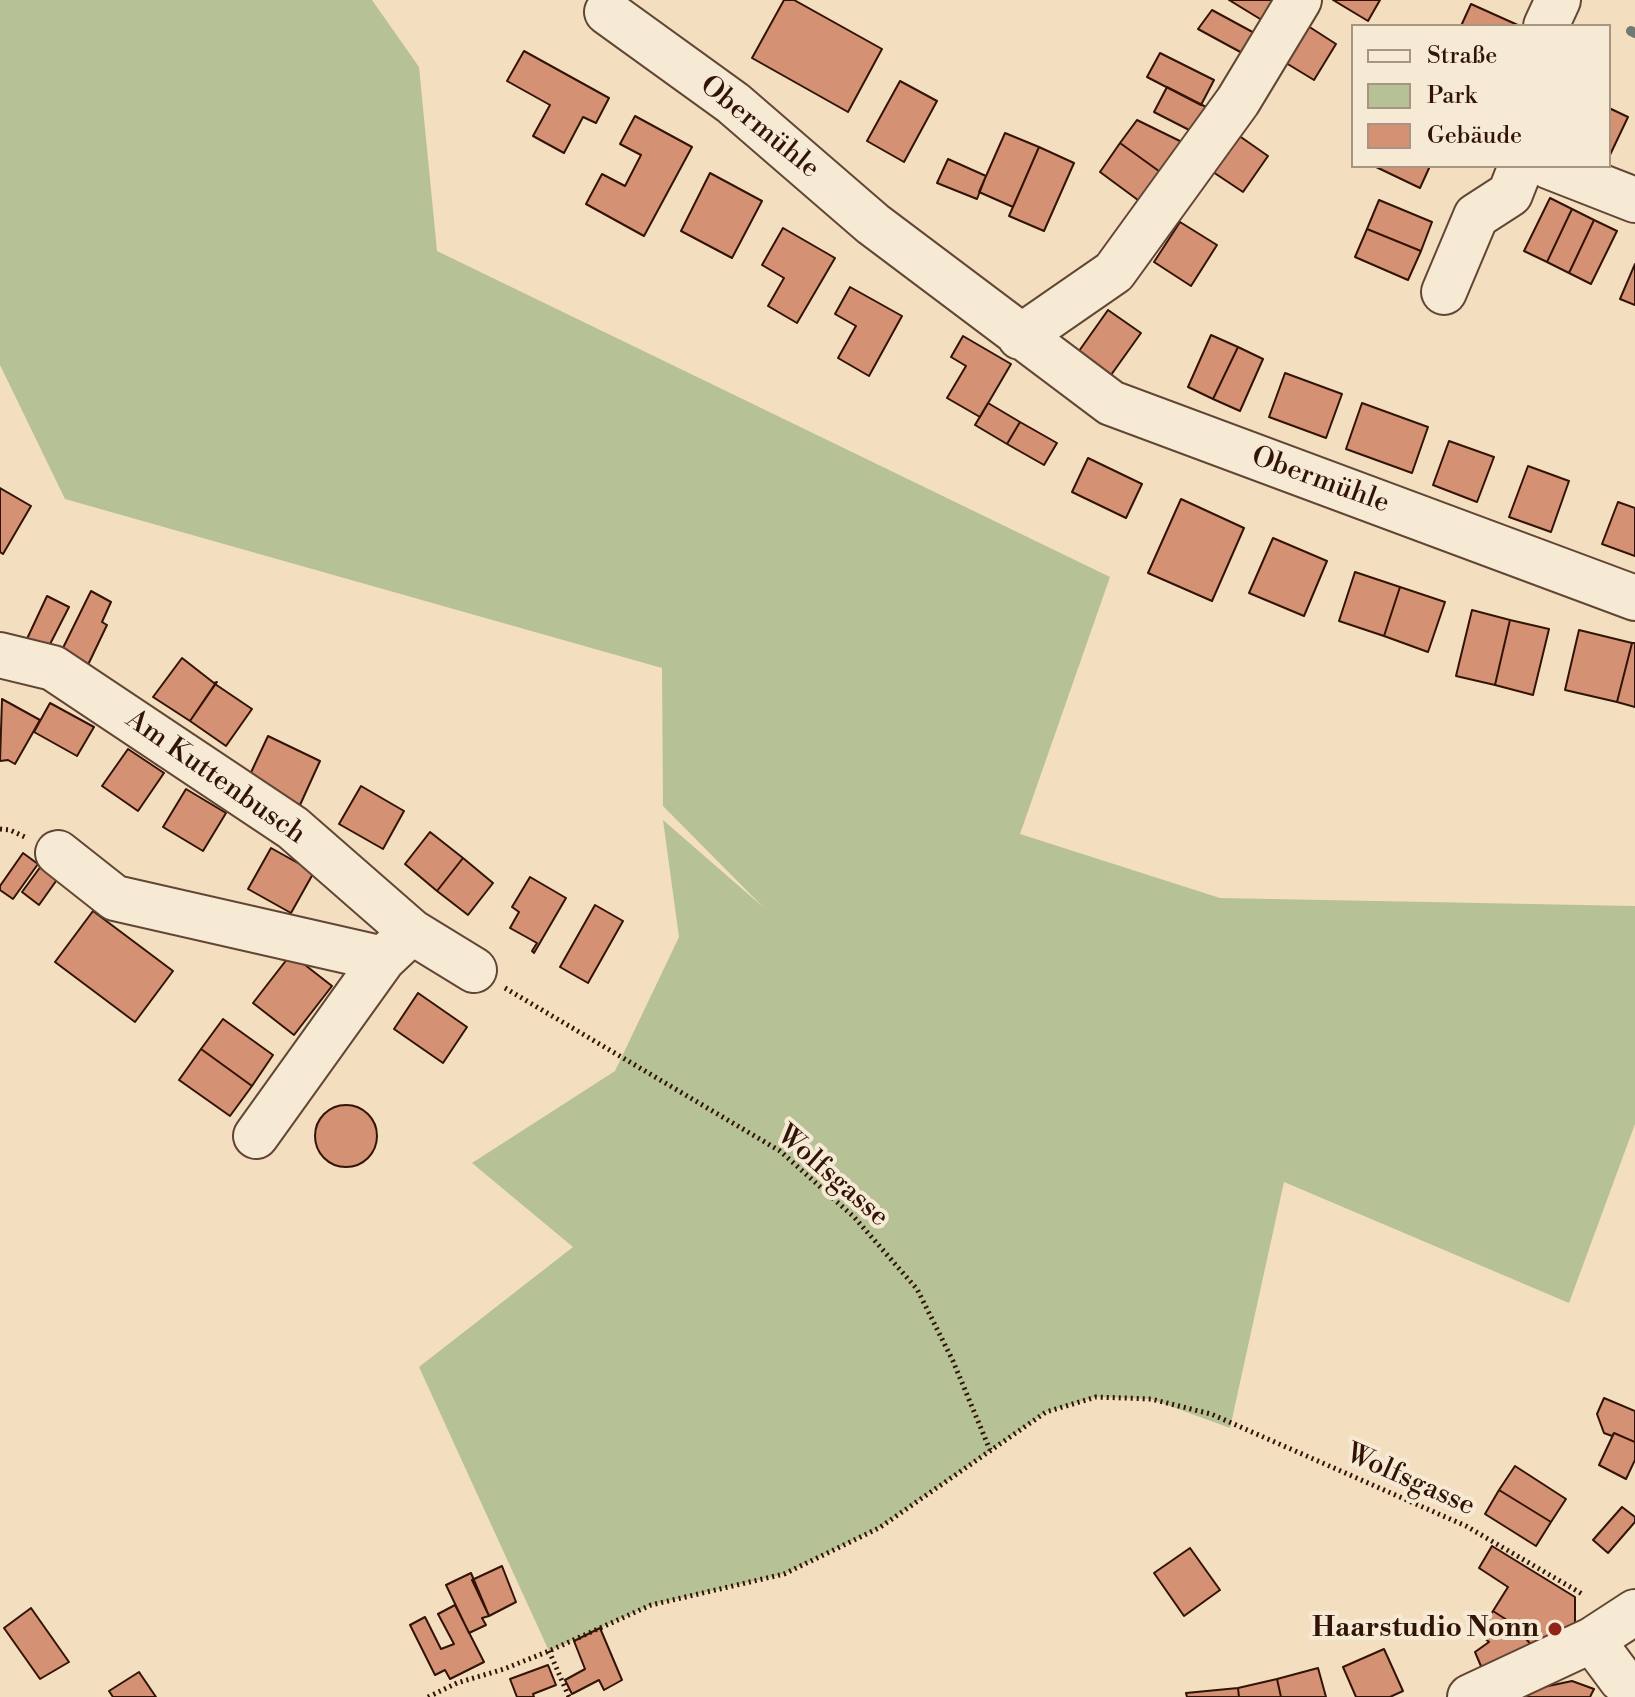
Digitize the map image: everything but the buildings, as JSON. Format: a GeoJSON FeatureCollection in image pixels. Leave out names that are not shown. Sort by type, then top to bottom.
{"type":"FeatureCollection","features":[{"type":"Feature","properties":{"kind":"street"},"geometry":{"type":"LineString","coordinates":[[1020,337],[1114,272],[1238,101],[1299,0]]}},
{"type":"Feature","properties":{"kind":"street"},"geometry":{"type":"LineString","coordinates":[[1547,24],[1558,0]]}},
{"type":"Feature","properties":{"kind":"street","name":"Obermühle"},"geometry":{"type":"LineString","coordinates":[[607,12],[733,103],[873,224],[1111,403],[1635,598]]}},
{"type":"Feature","properties":{"kind":"street"},"geometry":{"type":"LineString","coordinates":[[1444,292],[1476,216],[1510,194],[1520,168]]}},
{"type":"Feature","properties":{"kind":"street"},"geometry":{"type":"LineString","coordinates":[[1553,168],[1635,200]]}},
{"type":"Feature","properties":{"kind":"street","name":"Am Kuttenbusch"},"geometry":{"type":"LineString","coordinates":[[0,655],[53,668],[293,828],[398,946]]}},
{"type":"Feature","properties":{"kind":"street","name":"Am Kuttenbusch"},"geometry":{"type":"LineString","coordinates":[[58,853],[115,898],[398,946],[474,970]]}},
{"type":"Feature","properties":{"kind":"street"},"geometry":{"type":"LineString","coordinates":[[256,1136],[398,946]]}},
{"type":"Feature","properties":{"kind":"street"},"geometry":{"type":"LineString","coordinates":[[1470,1697],[1592,1640],[1635,1612]]}},
{"type":"Feature","properties":{"kind":"street"},"geometry":{"type":"LineString","coordinates":[[1592,1640],[1621,1679],[1635,1691]]}},
{"type":"Feature","properties":{"kind":"path","name":"Wolfsgasse"},"geometry":{"type":"LineString","coordinates":[[474,970],[780,1151],[854,1217],[917,1289],[953,1361],[990,1450]]}},
{"type":"Feature","properties":{"kind":"path","name":"Wolfsgasse"},"geometry":{"type":"LineString","coordinates":[[428,1697],[457,1683],[549,1651],[651,1605],[784,1574],[879,1528],[1046,1412],[1096,1397],[1151,1399],[1211,1414],[1466,1526],[1584,1595]]}},
{"type":"Feature","properties":{"kind":"path"},"geometry":{"type":"LineString","coordinates":[[549,1651],[569,1697]]}},
{"type":"Feature","properties":{"kind":"green space"},"geometry":{"type":"Polygon","coordinates":[[[0,0],[372,0],[419,67],[437,251],[1110,577],[1020,834],[1220,898],[1635,906],[1635,1124],[1569,1303],[1284,1182],[1230,1428],[1151,1399],[1096,1397],[1046,1412],[879,1528],[784,1574],[651,1605],[549,1651],[419,1367],[573,1247],[472,1163],[615,1071],[679,937],[663,820],[763,907],[663,806],[662,668],[65,499],[0,365],[0,0]]]}},
{"type":"Feature","properties":{"kind":"waterway"},"geometry":{"type":"LineString","coordinates":[[1631,31],[1635,33]]}},
{"type":"Feature","properties":{"kind":"place","name":"Haarstudio Nonn"},"geometry":{"type":"Point","coordinates":[1555,1629]}}]}
